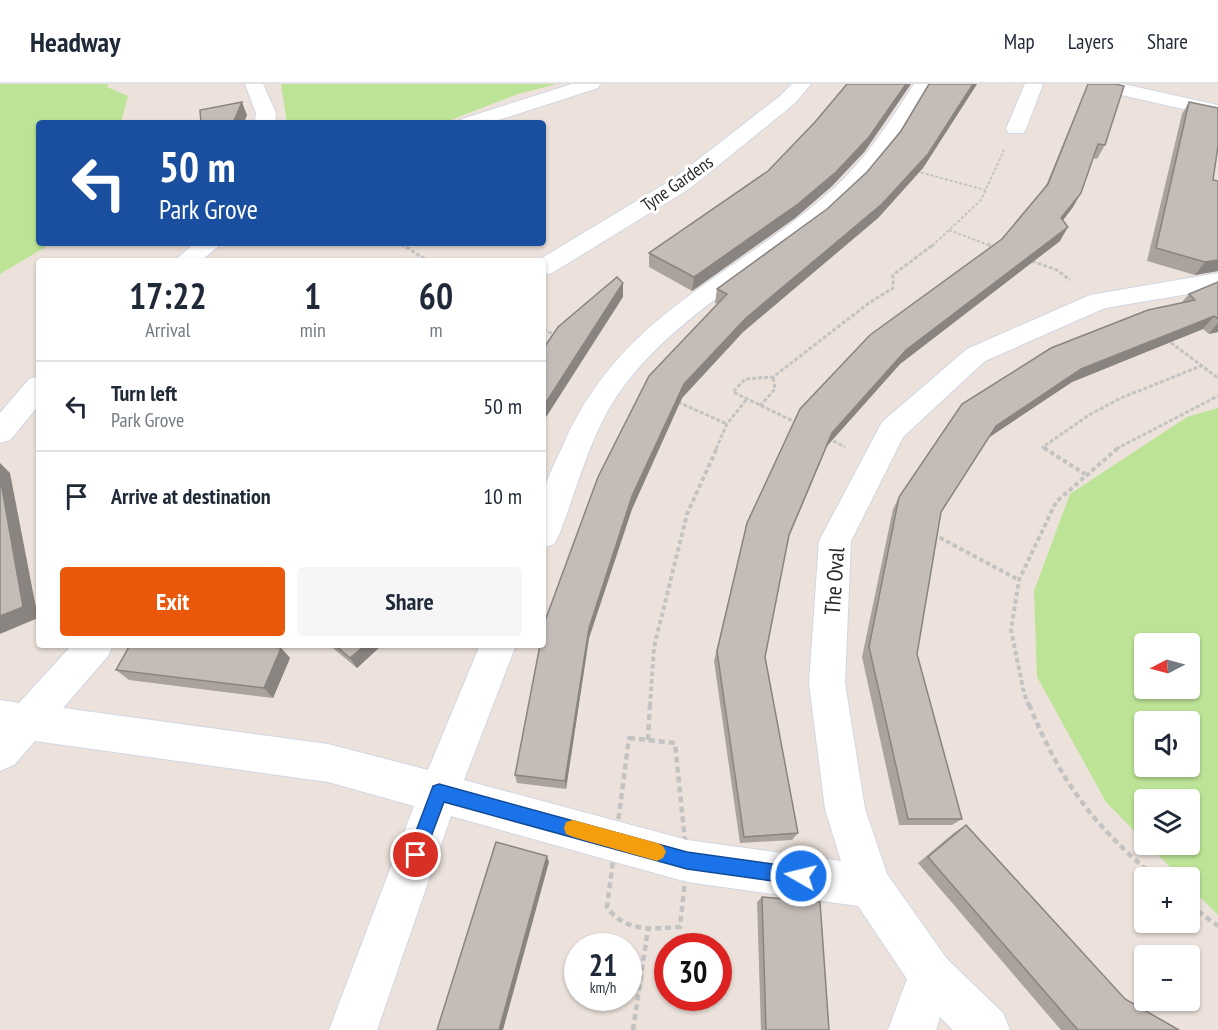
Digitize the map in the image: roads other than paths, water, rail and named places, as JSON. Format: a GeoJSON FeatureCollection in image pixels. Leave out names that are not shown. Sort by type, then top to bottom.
{"type":"FeatureCollection","features":[{"type":"Feature","properties":{"kind":"street"},"geometry":{"type":"LineString","coordinates":[[254,84],[266,113],[265,120]]}},
{"type":"Feature","properties":{"kind":"street"},"geometry":{"type":"LineString","coordinates":[[478,120],[591,84]]}},
{"type":"Feature","properties":{"kind":"street"},"geometry":{"type":"LineString","coordinates":[[546,528],[593,411],[617,375],[673,319],[842,192],[890,138],[923,84]]}},
{"type":"Feature","properties":{"kind":"street"},"geometry":{"type":"LineString","coordinates":[[1016,129],[1034,84]]}},
{"type":"Feature","properties":{"kind":"street"},"geometry":{"type":"LineString","coordinates":[[1098,84],[1218,111]]}},
{"type":"Feature","properties":{"kind":"street","name":"Tyne Gardens"},"geometry":{"type":"LineString","coordinates":[[546,266],[681,184],[787,100],[798,85]]}},
{"type":"Feature","properties":{"kind":"street"},"geometry":{"type":"LineString","coordinates":[[190,258],[206,246]]}},
{"type":"Feature","properties":{"kind":"street","name":"The Oval"},"geometry":{"type":"LineString","coordinates":[[986,1030],[931,975],[870,886],[845,809],[827,683],[835,541],[891,430],[976,356],[1099,301],[1218,281]]}},
{"type":"Feature","properties":{"kind":"street"},"geometry":{"type":"LineString","coordinates":[[0,432],[36,390]]}},
{"type":"Feature","properties":{"kind":"street"},"geometry":{"type":"LineString","coordinates":[[8,731],[92,648]]}},
{"type":"Feature","properties":{"kind":"street"},"geometry":{"type":"LineString","coordinates":[[353,1030],[439,792],[497,648]]}},
{"type":"Feature","properties":{"kind":"street"},"geometry":{"type":"LineString","coordinates":[[8,731],[328,763],[687,861],[870,886]]}},
{"type":"Feature","properties":{"kind":"street"},"geometry":{"type":"LineString","coordinates":[[912,1030],[931,975]]}}]}
